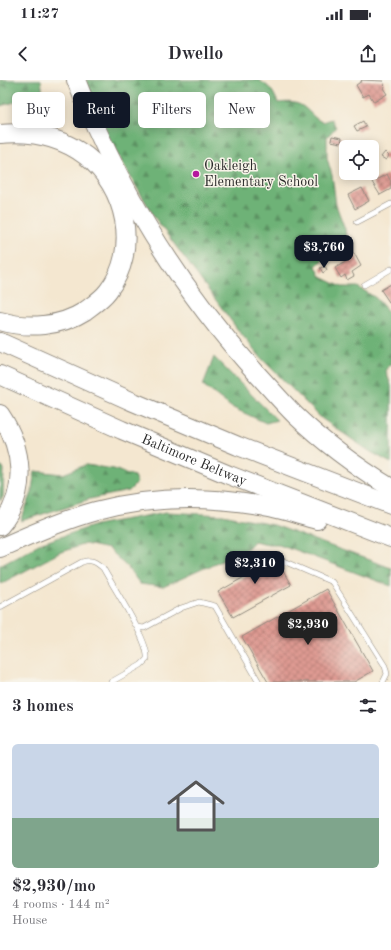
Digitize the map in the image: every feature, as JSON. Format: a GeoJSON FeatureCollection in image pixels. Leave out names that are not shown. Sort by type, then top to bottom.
{"type":"FeatureCollection","features":[{"type":"Feature","properties":{"kind":"highway"},"geometry":{"type":"LineString","coordinates":[[76,80],[98,133],[134,203],[156,240],[201,305],[244,358],[294,414],[338,452],[368,474],[391,488]]}},
{"type":"Feature","properties":{"kind":"highway"},"geometry":{"type":"LineString","coordinates":[[0,134],[17,132],[52,138],[68,145],[86,156],[100,169],[112,186],[119,200],[126,233],[125,251],[122,265],[116,279],[107,292],[94,304],[78,315],[62,322],[46,325],[27,325],[0,321]]}},
{"type":"Feature","properties":{"kind":"highway"},"geometry":{"type":"LineString","coordinates":[[0,342],[118,395],[238,446],[391,505]]}},
{"type":"Feature","properties":{"kind":"highway","name":"Baltimore Beltway"},"geometry":{"type":"LineString","coordinates":[[0,375],[122,430],[229,475],[391,538]]}},
{"type":"Feature","properties":{"kind":"highway"},"geometry":{"type":"LineString","coordinates":[[0,414],[9,427],[16,444],[20,474],[19,487],[15,500],[0,526]]}},
{"type":"Feature","properties":{"kind":"highway"},"geometry":{"type":"LineString","coordinates":[[0,548],[35,532],[97,511],[125,505],[176,499],[226,501],[260,505],[391,542]]}},
{"type":"Feature","properties":{"kind":"lane"},"geometry":{"type":"LineString","coordinates":[[356,222],[391,204]]}},
{"type":"Feature","properties":{"kind":"lane"},"geometry":{"type":"LineString","coordinates":[[364,285],[391,269]]}},
{"type":"Feature","properties":{"kind":"lane"},"geometry":{"type":"LineString","coordinates":[[0,607],[88,560],[94,561],[103,568],[137,626],[147,650],[147,659],[141,665],[111,682]]}},
{"type":"Feature","properties":{"kind":"lane"},"geometry":{"type":"LineString","coordinates":[[281,560],[332,582],[385,666],[387,674],[384,682]]}},
{"type":"Feature","properties":{"kind":"lane"},"geometry":{"type":"LineString","coordinates":[[137,626],[144,628],[181,608],[199,602],[215,606],[259,682]]}},
{"type":"Feature","properties":{"kind":"lane"},"geometry":{"type":"LineString","coordinates":[[384,682],[391,677]]}},
{"type":"Feature","properties":{"kind":"green space"},"geometry":{"type":"Polygon","coordinates":[[[0,80],[41,80],[43,92],[12,92],[12,103],[0,106],[0,80]]]}},
{"type":"Feature","properties":{"kind":"green space"},"geometry":{"type":"Polygon","coordinates":[[[86,80],[258,80],[271,89],[278,103],[288,102],[299,104],[322,122],[331,119],[336,127],[327,137],[327,158],[332,175],[336,205],[345,229],[347,241],[339,244],[316,266],[321,277],[342,287],[358,287],[376,298],[391,315],[391,363],[386,371],[391,386],[391,463],[369,451],[321,418],[263,360],[238,330],[155,218],[107,137],[104,128],[130,128],[130,92],[90,92],[86,80]]]}},
{"type":"Feature","properties":{"kind":"green space"},"geometry":{"type":"Polygon","coordinates":[[[214,357],[277,420],[266,423],[231,407],[203,385],[214,357]]]}},
{"type":"Feature","properties":{"kind":"green space"},"geometry":{"type":"Polygon","coordinates":[[[86,465],[114,469],[134,476],[137,483],[129,491],[90,499],[21,521],[31,495],[35,471],[63,474],[86,465]]]}},
{"type":"Feature","properties":{"kind":"green space"},"geometry":{"type":"Polygon","coordinates":[[[0,466],[4,469],[3,497],[0,501],[0,466]]]}},
{"type":"Feature","properties":{"kind":"green space"},"geometry":{"type":"Polygon","coordinates":[[[166,512],[223,515],[273,525],[391,568],[391,586],[279,544],[268,544],[254,541],[248,548],[163,587],[140,584],[128,568],[108,549],[85,544],[61,552],[0,584],[0,565],[39,544],[96,525],[166,512]]]}},
{"type":"Feature","properties":{"kind":"building"},"geometry":{"type":"Polygon","coordinates":[[[361,80],[383,81],[385,87],[383,88],[387,94],[374,102],[369,94],[363,97],[356,85],[362,81],[361,80]]]}},
{"type":"Feature","properties":{"kind":"building"},"geometry":{"type":"Polygon","coordinates":[[[363,121],[366,127],[357,131],[354,126],[363,121]]]}},
{"type":"Feature","properties":{"kind":"building"},"geometry":{"type":"Polygon","coordinates":[[[332,136],[342,138],[342,140],[339,140],[339,143],[331,141],[332,136]]]}},
{"type":"Feature","properties":{"kind":"building"},"geometry":{"type":"Polygon","coordinates":[[[385,152],[389,156],[386,160],[381,157],[385,152]]]}},
{"type":"Feature","properties":{"kind":"building"},"geometry":{"type":"Polygon","coordinates":[[[387,174],[391,182],[391,189],[380,195],[372,182],[379,180],[379,178],[387,174]]]}},
{"type":"Feature","properties":{"kind":"building"},"geometry":{"type":"Polygon","coordinates":[[[362,188],[369,201],[355,209],[348,195],[362,188]]]}},
{"type":"Feature","properties":{"kind":"building"},"geometry":{"type":"Polygon","coordinates":[[[354,253],[361,266],[352,272],[354,276],[347,280],[345,275],[341,278],[335,268],[347,261],[346,258],[354,253]]]}},
{"type":"Feature","properties":{"kind":"building"},"geometry":{"type":"Polygon","coordinates":[[[325,266],[327,270],[323,273],[320,268],[325,266]]]}},
{"type":"Feature","properties":{"kind":"building"},"geometry":{"type":"Polygon","coordinates":[[[391,284],[391,305],[381,290],[391,284]]]}},
{"type":"Feature","properties":{"kind":"building"},"geometry":{"type":"Polygon","coordinates":[[[267,553],[269,556],[273,554],[291,585],[233,617],[218,592],[246,576],[244,573],[246,572],[245,570],[253,566],[250,560],[261,554],[262,556],[267,553]]]}},
{"type":"Feature","properties":{"kind":"building"},"geometry":{"type":"Polygon","coordinates":[[[326,589],[373,671],[354,682],[268,682],[242,637],[326,589]]]}},
{"type":"Feature","properties":{"kind":"place","name":"Oakleigh Elementary School"},"geometry":{"type":"Point","coordinates":[196,174]}}]}
